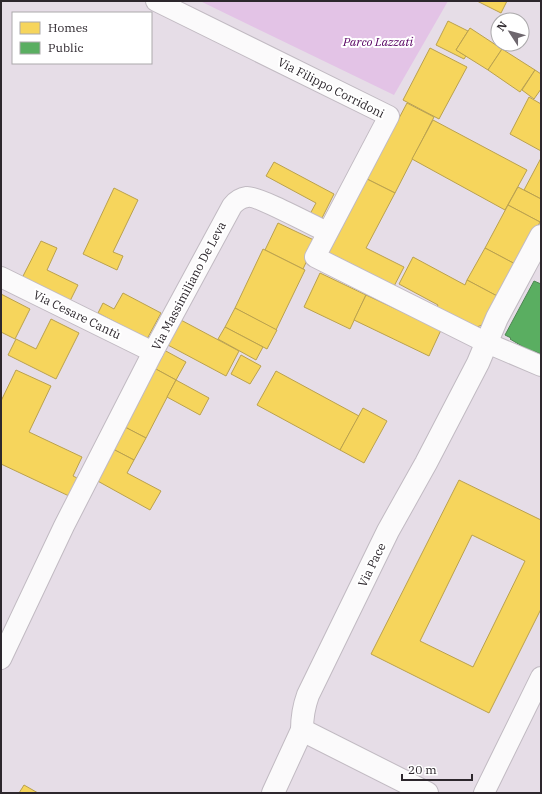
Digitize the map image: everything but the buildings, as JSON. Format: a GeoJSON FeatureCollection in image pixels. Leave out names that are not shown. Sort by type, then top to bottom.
{"type":"FeatureCollection","features":[{"type":"Feature","properties":{"kind":"street","name":"Via Filippo Corridoni"},"geometry":{"type":"LineString","coordinates":[[156,1],[389,116],[327,232]]}},
{"type":"Feature","properties":{"kind":"street","name":"Via Massimiliano De Leva"},"geometry":{"type":"LineString","coordinates":[[1,659],[64,526],[153,352],[232,206],[239,199],[249,196],[327,232]]}},
{"type":"Feature","properties":{"kind":"street"},"geometry":{"type":"LineString","coordinates":[[327,232],[315,257],[487,342],[541,366]]}},
{"type":"Feature","properties":{"kind":"street","name":"Via Pace"},"geometry":{"type":"LineString","coordinates":[[273,793],[302,730],[304,706],[310,691],[388,531],[478,363],[497,318],[541,236]]}},
{"type":"Feature","properties":{"kind":"street","name":"Via Cesare Cantù"},"geometry":{"type":"LineString","coordinates":[[1,277],[153,352]]}},
{"type":"Feature","properties":{"kind":"street"},"geometry":{"type":"LineString","coordinates":[[484,793],[541,677]]}},
{"type":"Feature","properties":{"kind":"street"},"geometry":{"type":"LineString","coordinates":[[302,730],[427,793]]}},
{"type":"Feature","properties":{"kind":"green space","name":"Parco Lazzati"},"geometry":{"type":"Polygon","coordinates":[[[200,1],[448,1],[394,95],[200,1]]]}}]}
